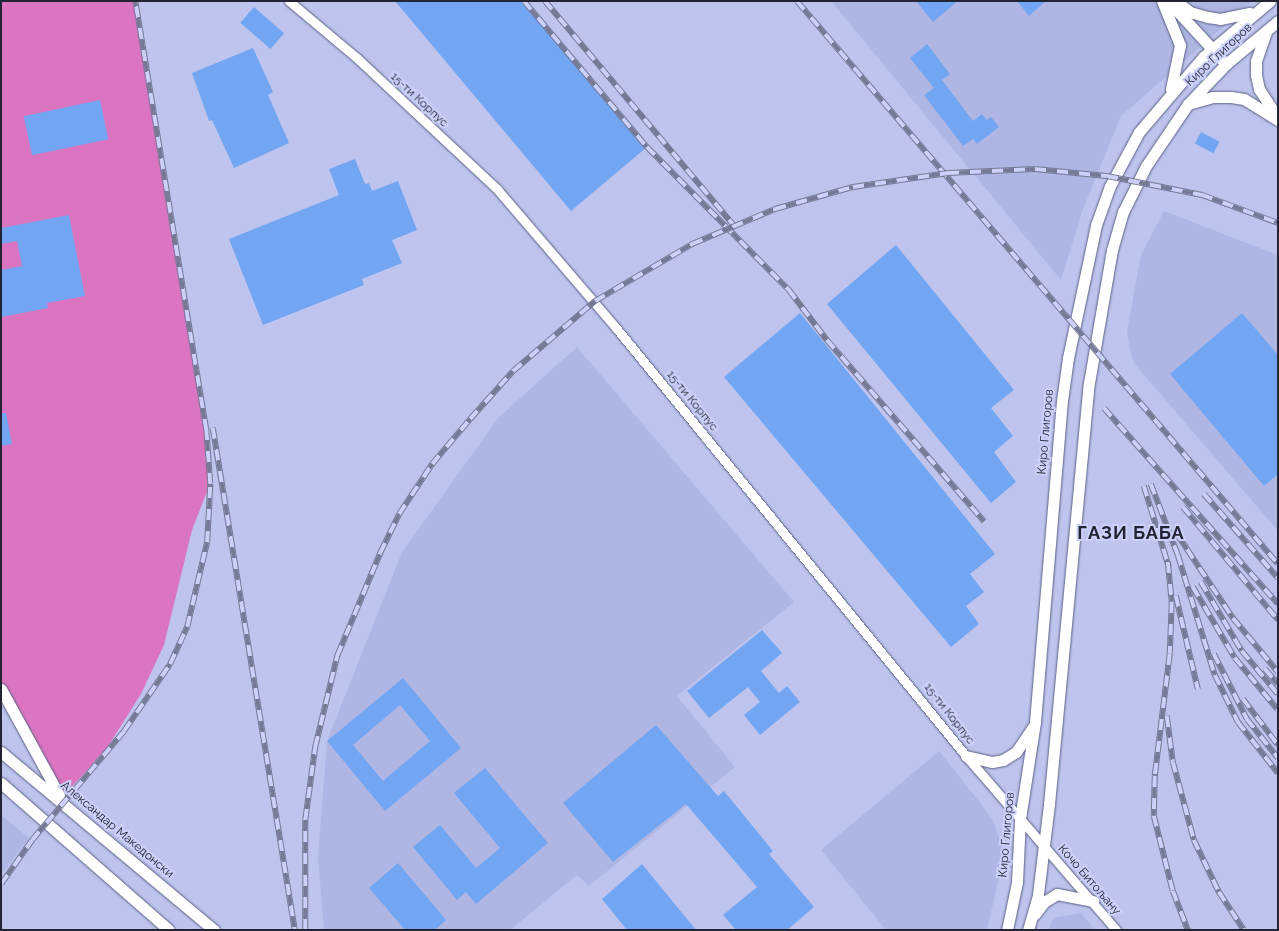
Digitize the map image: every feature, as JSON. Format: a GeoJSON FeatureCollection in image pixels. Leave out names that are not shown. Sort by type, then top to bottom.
{"type":"FeatureCollection","features":[{"type":"Feature","properties":{"kind":"street","name":"15-ти Корпус"},"geometry":{"type":"LineString","coordinates":[[290,1],[357,58],[497,189],[634,350],[966,756],[1044,846]]}},
{"type":"Feature","properties":{"kind":"street"},"geometry":{"type":"LineString","coordinates":[[1162,1],[1180,45],[1169,96]]}},
{"type":"Feature","properties":{"kind":"street"},"geometry":{"type":"LineString","coordinates":[[1168,1],[1226,64]]}},
{"type":"Feature","properties":{"kind":"street"},"geometry":{"type":"LineString","coordinates":[[1176,1],[1190,12],[1214,18],[1253,12]]}},
{"type":"Feature","properties":{"kind":"street","name":"Киро Глигоров"},"geometry":{"type":"LineString","coordinates":[[1007,930],[1017,882],[1020,819],[1035,722],[1062,401],[1082,281],[1096,225],[1113,179],[1139,132],[1212,48],[1253,12],[1270,1]]}},
{"type":"Feature","properties":{"kind":"street","name":"Киро Глигоров"},"geometry":{"type":"LineString","coordinates":[[1028,930],[1044,846],[1082,442],[1106,279],[1123,212],[1146,166],[1188,104],[1226,64],[1278,20]]}},
{"type":"Feature","properties":{"kind":"street"},"geometry":{"type":"LineString","coordinates":[[1267,30],[1256,61],[1256,75],[1259,89],[1278,119]]}},
{"type":"Feature","properties":{"kind":"street"},"geometry":{"type":"LineString","coordinates":[[1188,104],[1212,97],[1244,99],[1278,119]]}},
{"type":"Feature","properties":{"kind":"street"},"geometry":{"type":"LineString","coordinates":[[1,689],[61,799]]}},
{"type":"Feature","properties":{"kind":"street"},"geometry":{"type":"LineString","coordinates":[[966,756],[992,762],[1010,757],[1021,746],[1035,722]]}},
{"type":"Feature","properties":{"kind":"street","name":"Александар Македонски"},"geometry":{"type":"LineString","coordinates":[[1,752],[61,799],[214,930]]}},
{"type":"Feature","properties":{"kind":"street"},"geometry":{"type":"LineString","coordinates":[[1,783],[169,930]]}},
{"type":"Feature","properties":{"kind":"street","name":"Кочо Битољану"},"geometry":{"type":"LineString","coordinates":[[1044,846],[1116,930]]}},
{"type":"Feature","properties":{"kind":"street"},"geometry":{"type":"LineString","coordinates":[[1032,917],[1044,902],[1057,894],[1092,902]]}},
{"type":"Feature","properties":{"kind":"shaded area"},"geometry":{"type":"Polygon","coordinates":[[[1,1],[135,1],[206,430],[210,484],[192,530],[164,645],[141,694],[107,748],[61,799],[1,689],[1,1]]]}},
{"type":"Feature","properties":{"kind":"shaded area"},"geometry":{"type":"Polygon","coordinates":[[[831,1],[1253,1],[1121,116],[1083,209],[1061,280],[831,1]]]}},
{"type":"Feature","properties":{"kind":"shaded area"},"geometry":{"type":"Polygon","coordinates":[[[1164,211],[1278,255],[1278,531],[1133,362],[1127,332],[1141,255],[1164,211]]]}},
{"type":"Feature","properties":{"kind":"shaded area"},"geometry":{"type":"Polygon","coordinates":[[[577,347],[794,602],[677,696],[735,767],[589,886],[577,875],[510,930],[324,930],[318,858],[327,741],[402,552],[499,417],[577,347]]]}},
{"type":"Feature","properties":{"kind":"shaded area"},"geometry":{"type":"Polygon","coordinates":[[[939,751],[993,821],[1001,842],[1002,864],[987,930],[886,930],[821,850],[939,751]]]}},
{"type":"Feature","properties":{"kind":"shaded area"},"geometry":{"type":"Polygon","coordinates":[[[1,815],[29,838],[1,875],[1,815]]]}},
{"type":"Feature","properties":{"kind":"shaded area"},"geometry":{"type":"Polygon","coordinates":[[[1081,913],[1095,930],[1049,930],[1053,918],[1081,913]]]}},
{"type":"Feature","properties":{"kind":"building"},"geometry":{"type":"Polygon","coordinates":[[[395,1],[524,1],[647,147],[571,211],[395,1]]]}},
{"type":"Feature","properties":{"kind":"building"},"geometry":{"type":"Polygon","coordinates":[[[916,1],[958,1],[933,22],[916,1]]]}},
{"type":"Feature","properties":{"kind":"building"},"geometry":{"type":"Polygon","coordinates":[[[1017,1],[1046,1],[1029,16],[1017,1]]]}},
{"type":"Feature","properties":{"kind":"building"},"geometry":{"type":"Polygon","coordinates":[[[254,7],[284,33],[270,49],[240,23],[254,7]]]}},
{"type":"Feature","properties":{"kind":"building"},"geometry":{"type":"Polygon","coordinates":[[[927,44],[950,74],[942,80],[973,121],[982,114],[987,120],[991,117],[999,127],[977,144],[973,139],[963,146],[924,95],[934,88],[910,58],[927,44]]]}},
{"type":"Feature","properties":{"kind":"building"},"geometry":{"type":"Polygon","coordinates":[[[253,48],[273,92],[268,95],[289,143],[234,168],[212,120],[209,121],[192,73],[253,48]]]}},
{"type":"Feature","properties":{"kind":"building"},"geometry":{"type":"Polygon","coordinates":[[[100,100],[108,139],[32,155],[24,116],[100,100]]]}},
{"type":"Feature","properties":{"kind":"building"},"geometry":{"type":"Polygon","coordinates":[[[1201,132],[1220,142],[1213,153],[1195,143],[1201,132]]]}},
{"type":"Feature","properties":{"kind":"building"},"geometry":{"type":"Polygon","coordinates":[[[355,159],[365,184],[369,183],[372,191],[398,181],[417,230],[392,240],[402,263],[362,279],[364,285],[263,325],[229,239],[339,195],[329,169],[355,159]]]}},
{"type":"Feature","properties":{"kind":"building"},"geometry":{"type":"Polygon","coordinates":[[[69,215],[85,296],[47,303],[48,308],[1,317],[1,270],[22,266],[17,241],[1,244],[1,228],[69,215]]]}},
{"type":"Feature","properties":{"kind":"building"},"geometry":{"type":"Polygon","coordinates":[[[896,245],[1014,390],[991,408],[1013,436],[994,452],[1016,482],[991,503],[827,304],[896,245]]]}},
{"type":"Feature","properties":{"kind":"building"},"geometry":{"type":"Polygon","coordinates":[[[800,313],[995,554],[970,574],[984,592],[966,606],[979,624],[951,647],[724,377],[800,313]]]}},
{"type":"Feature","properties":{"kind":"building"},"geometry":{"type":"Polygon","coordinates":[[[1242,313],[1278,355],[1278,474],[1264,486],[1170,374],[1242,313]]]}},
{"type":"Feature","properties":{"kind":"building"},"geometry":{"type":"Polygon","coordinates":[[[1,413],[6,413],[12,444],[1,446],[1,413]]]}},
{"type":"Feature","properties":{"kind":"building"},"geometry":{"type":"Polygon","coordinates":[[[762,630],[782,653],[761,671],[779,693],[787,686],[800,702],[760,735],[744,715],[760,702],[748,687],[709,718],[687,691],[762,630]]]}},
{"type":"Feature","properties":{"kind":"building"},"geometry":{"type":"Polygon","coordinates":[[[403,678],[461,748],[385,811],[327,741],[403,678]],[[400,705],[353,745],[383,781],[430,741],[400,705]]]}},
{"type":"Feature","properties":{"kind":"building"},"geometry":{"type":"Polygon","coordinates":[[[656,725],[718,796],[724,791],[773,851],[769,854],[814,907],[787,930],[736,930],[723,915],[757,887],[686,804],[613,862],[563,803],[656,725]]]}},
{"type":"Feature","properties":{"kind":"building"},"geometry":{"type":"Polygon","coordinates":[[[485,768],[548,843],[476,904],[466,892],[457,900],[413,847],[440,825],[476,868],[500,848],[454,793],[485,768]]]}},
{"type":"Feature","properties":{"kind":"building"},"geometry":{"type":"Polygon","coordinates":[[[398,863],[446,920],[435,930],[405,930],[369,888],[398,863]]]}},
{"type":"Feature","properties":{"kind":"building"},"geometry":{"type":"Polygon","coordinates":[[[642,864],[696,930],[627,930],[602,899],[642,864]]]}},
{"type":"Feature","properties":{"kind":"railway"},"geometry":{"type":"LineString","coordinates":[[1,884],[32,840],[124,731],[170,664],[187,627],[207,542],[210,484],[206,430],[135,1]]}},
{"type":"Feature","properties":{"kind":"railway"},"geometry":{"type":"LineString","coordinates":[[524,1],[647,147],[789,290],[827,340],[984,521]]}},
{"type":"Feature","properties":{"kind":"railway"},"geometry":{"type":"LineString","coordinates":[[545,1],[736,228]]}},
{"type":"Feature","properties":{"kind":"railway"},"geometry":{"type":"LineString","coordinates":[[797,1],[1278,564]]}},
{"type":"Feature","properties":{"kind":"railway"},"geometry":{"type":"LineString","coordinates":[[305,930],[305,820],[315,747],[337,656],[380,553],[399,514],[432,464],[470,419],[513,371],[595,301],[692,244],[775,209],[853,187],[948,173],[1035,169],[1107,176],[1202,195],[1278,223]]}},
{"type":"Feature","properties":{"kind":"railway"},"geometry":{"type":"LineString","coordinates":[[1104,408],[1278,604]]}},
{"type":"Feature","properties":{"kind":"railway"},"geometry":{"type":"LineString","coordinates":[[213,428],[295,930]]}},
{"type":"Feature","properties":{"kind":"railway"},"geometry":{"type":"LineString","coordinates":[[1151,484],[1178,555],[1215,675],[1238,722],[1278,773]]}},
{"type":"Feature","properties":{"kind":"railway"},"geometry":{"type":"LineString","coordinates":[[1144,486],[1169,567]]}},
{"type":"Feature","properties":{"kind":"railway"},"geometry":{"type":"LineString","coordinates":[[1204,494],[1278,578]]}},
{"type":"Feature","properties":{"kind":"railway"},"geometry":{"type":"LineString","coordinates":[[1183,507],[1278,620]]}},
{"type":"Feature","properties":{"kind":"railway"},"geometry":{"type":"LineString","coordinates":[[1175,531],[1233,618],[1278,672]]}},
{"type":"Feature","properties":{"kind":"railway"},"geometry":{"type":"LineString","coordinates":[[1168,562],[1172,602],[1170,654],[1155,776],[1154,816],[1173,891],[1188,930]]}},
{"type":"Feature","properties":{"kind":"railway"},"geometry":{"type":"LineString","coordinates":[[1201,582],[1242,651],[1278,694]]}},
{"type":"Feature","properties":{"kind":"railway"},"geometry":{"type":"LineString","coordinates":[[1193,587],[1235,658],[1278,710]]}},
{"type":"Feature","properties":{"kind":"railway"},"geometry":{"type":"LineString","coordinates":[[1176,596],[1198,689]]}},
{"type":"Feature","properties":{"kind":"railway"},"geometry":{"type":"LineString","coordinates":[[1214,654],[1247,719],[1278,758]]}},
{"type":"Feature","properties":{"kind":"railway"},"geometry":{"type":"LineString","coordinates":[[1265,669],[1278,684]]}},
{"type":"Feature","properties":{"kind":"railway"},"geometry":{"type":"LineString","coordinates":[[1243,699],[1278,745]]}},
{"type":"Feature","properties":{"kind":"railway"},"geometry":{"type":"LineString","coordinates":[[1167,716],[1173,762],[1194,840],[1219,892],[1244,930]]}},
{"type":"Feature","properties":{"kind":"district","name":"ГАЗИ БАБА"},"geometry":{"type":"Point","coordinates":[1131,533]}}]}
